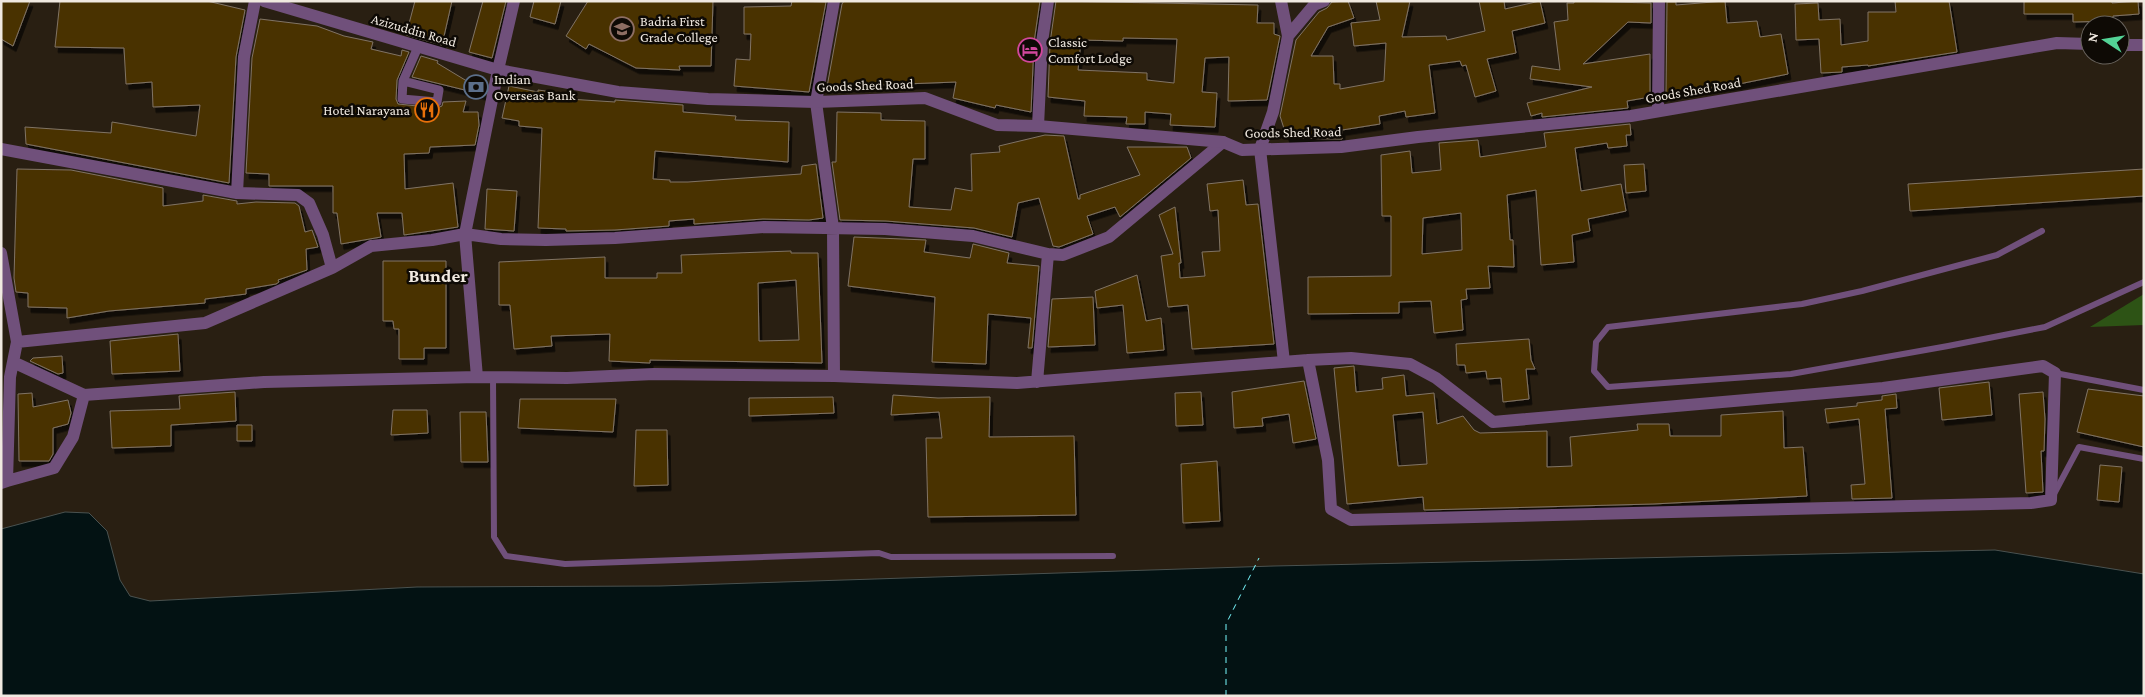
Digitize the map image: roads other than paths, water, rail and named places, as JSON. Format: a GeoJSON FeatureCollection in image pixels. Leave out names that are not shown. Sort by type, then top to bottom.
{"type":"FeatureCollection","features":[{"type":"Feature","properties":{"kind":"street"},"geometry":{"type":"LineString","coordinates":[[237,193],[244,57],[256,1]]}},
{"type":"Feature","properties":{"kind":"street","name":"Azizuddin Road"},"geometry":{"type":"LineString","coordinates":[[264,1],[498,70]]}},
{"type":"Feature","properties":{"kind":"street"},"geometry":{"type":"LineString","coordinates":[[477,377],[465,234],[514,1]]}},
{"type":"Feature","properties":{"kind":"street"},"geometry":{"type":"LineString","coordinates":[[834,1],[816,102],[833,228],[834,376]]}},
{"type":"Feature","properties":{"kind":"street"},"geometry":{"type":"LineString","coordinates":[[1038,126],[1042,42],[1048,1]]}},
{"type":"Feature","properties":{"kind":"street"},"geometry":{"type":"LineString","coordinates":[[1281,1],[1288,36],[1274,112],[1260,149],[1284,362]]}},
{"type":"Feature","properties":{"kind":"street"},"geometry":{"type":"LineString","coordinates":[[1288,36],[1314,5],[1324,1]]}},
{"type":"Feature","properties":{"kind":"street"},"geometry":{"type":"LineString","coordinates":[[1658,111],[1659,1]]}},
{"type":"Feature","properties":{"kind":"street","name":"Goods Shed Road"},"geometry":{"type":"LineString","coordinates":[[498,70],[618,92],[708,98],[816,102],[925,98],[997,125],[1038,126],[1223,142],[1242,150],[1341,147],[1418,137],[1631,116],[2057,43],[2080,44]]}},
{"type":"Feature","properties":{"kind":"street"},"geometry":{"type":"LineString","coordinates":[[2130,45],[2144,45]]}},
{"type":"Feature","properties":{"kind":"street"},"geometry":{"type":"LineString","coordinates":[[403,80],[418,47]]}},
{"type":"Feature","properties":{"kind":"street"},"geometry":{"type":"LineString","coordinates":[[17,342],[205,323],[332,268],[371,246],[432,240],[465,234],[501,239],[546,240],[615,238],[764,226],[885,229],[973,236],[1048,254],[1063,255],[1109,236],[1223,142]]}},
{"type":"Feature","properties":{"kind":"street"},"geometry":{"type":"LineString","coordinates":[[1,149],[237,193],[298,195],[309,203],[323,235],[332,268]]}},
{"type":"Feature","properties":{"kind":"street"},"geometry":{"type":"LineString","coordinates":[[1,253],[17,342],[13,362],[6,377],[4,482],[54,468],[73,437],[84,395]]}},
{"type":"Feature","properties":{"kind":"street"},"geometry":{"type":"LineString","coordinates":[[1037,382],[1048,254]]}},
{"type":"Feature","properties":{"kind":"street"},"geometry":{"type":"LineString","coordinates":[[13,362],[84,395],[264,382],[477,377],[567,378],[654,374],[834,376],[1017,383],[1308,360],[1351,358],[1410,364],[1436,378],[1493,422],[1884,388],[2043,366],[2055,373],[2050,500],[2032,503],[1351,520],[1331,510],[1328,460],[1308,360]]}},
{"type":"Feature","properties":{"kind":"lane"},"geometry":{"type":"LineString","coordinates":[[2042,231],[1997,255],[1862,291],[1802,304],[1608,327],[1596,342],[1594,371],[1608,387],[1791,374],[2045,326],[2144,282]]}},
{"type":"Feature","properties":{"kind":"lane"},"geometry":{"type":"LineString","coordinates":[[2055,373],[2144,390]]}},
{"type":"Feature","properties":{"kind":"lane"},"geometry":{"type":"LineString","coordinates":[[493,377],[494,537],[506,556],[565,564],[879,553],[891,557],[1113,556]]}},
{"type":"Feature","properties":{"kind":"lane"},"geometry":{"type":"LineString","coordinates":[[2050,500],[2079,447],[2144,459]]}},
{"type":"Feature","properties":{"kind":"place","name":"Badria First Grade College"},"geometry":{"type":"Point","coordinates":[622,29]}},
{"type":"Feature","properties":{"kind":"place","name":"Classic Comfort Lodge"},"geometry":{"type":"Point","coordinates":[1030,50]}},
{"type":"Feature","properties":{"kind":"place","name":"Indian Overseas Bank"},"geometry":{"type":"Point","coordinates":[476,87]}},
{"type":"Feature","properties":{"kind":"place","name":"Hotel Narayana"},"geometry":{"type":"Point","coordinates":[427,110]}},
{"type":"Feature","properties":{"kind":"district","name":"Bunder"},"geometry":{"type":"Point","coordinates":[438,275]}}]}
